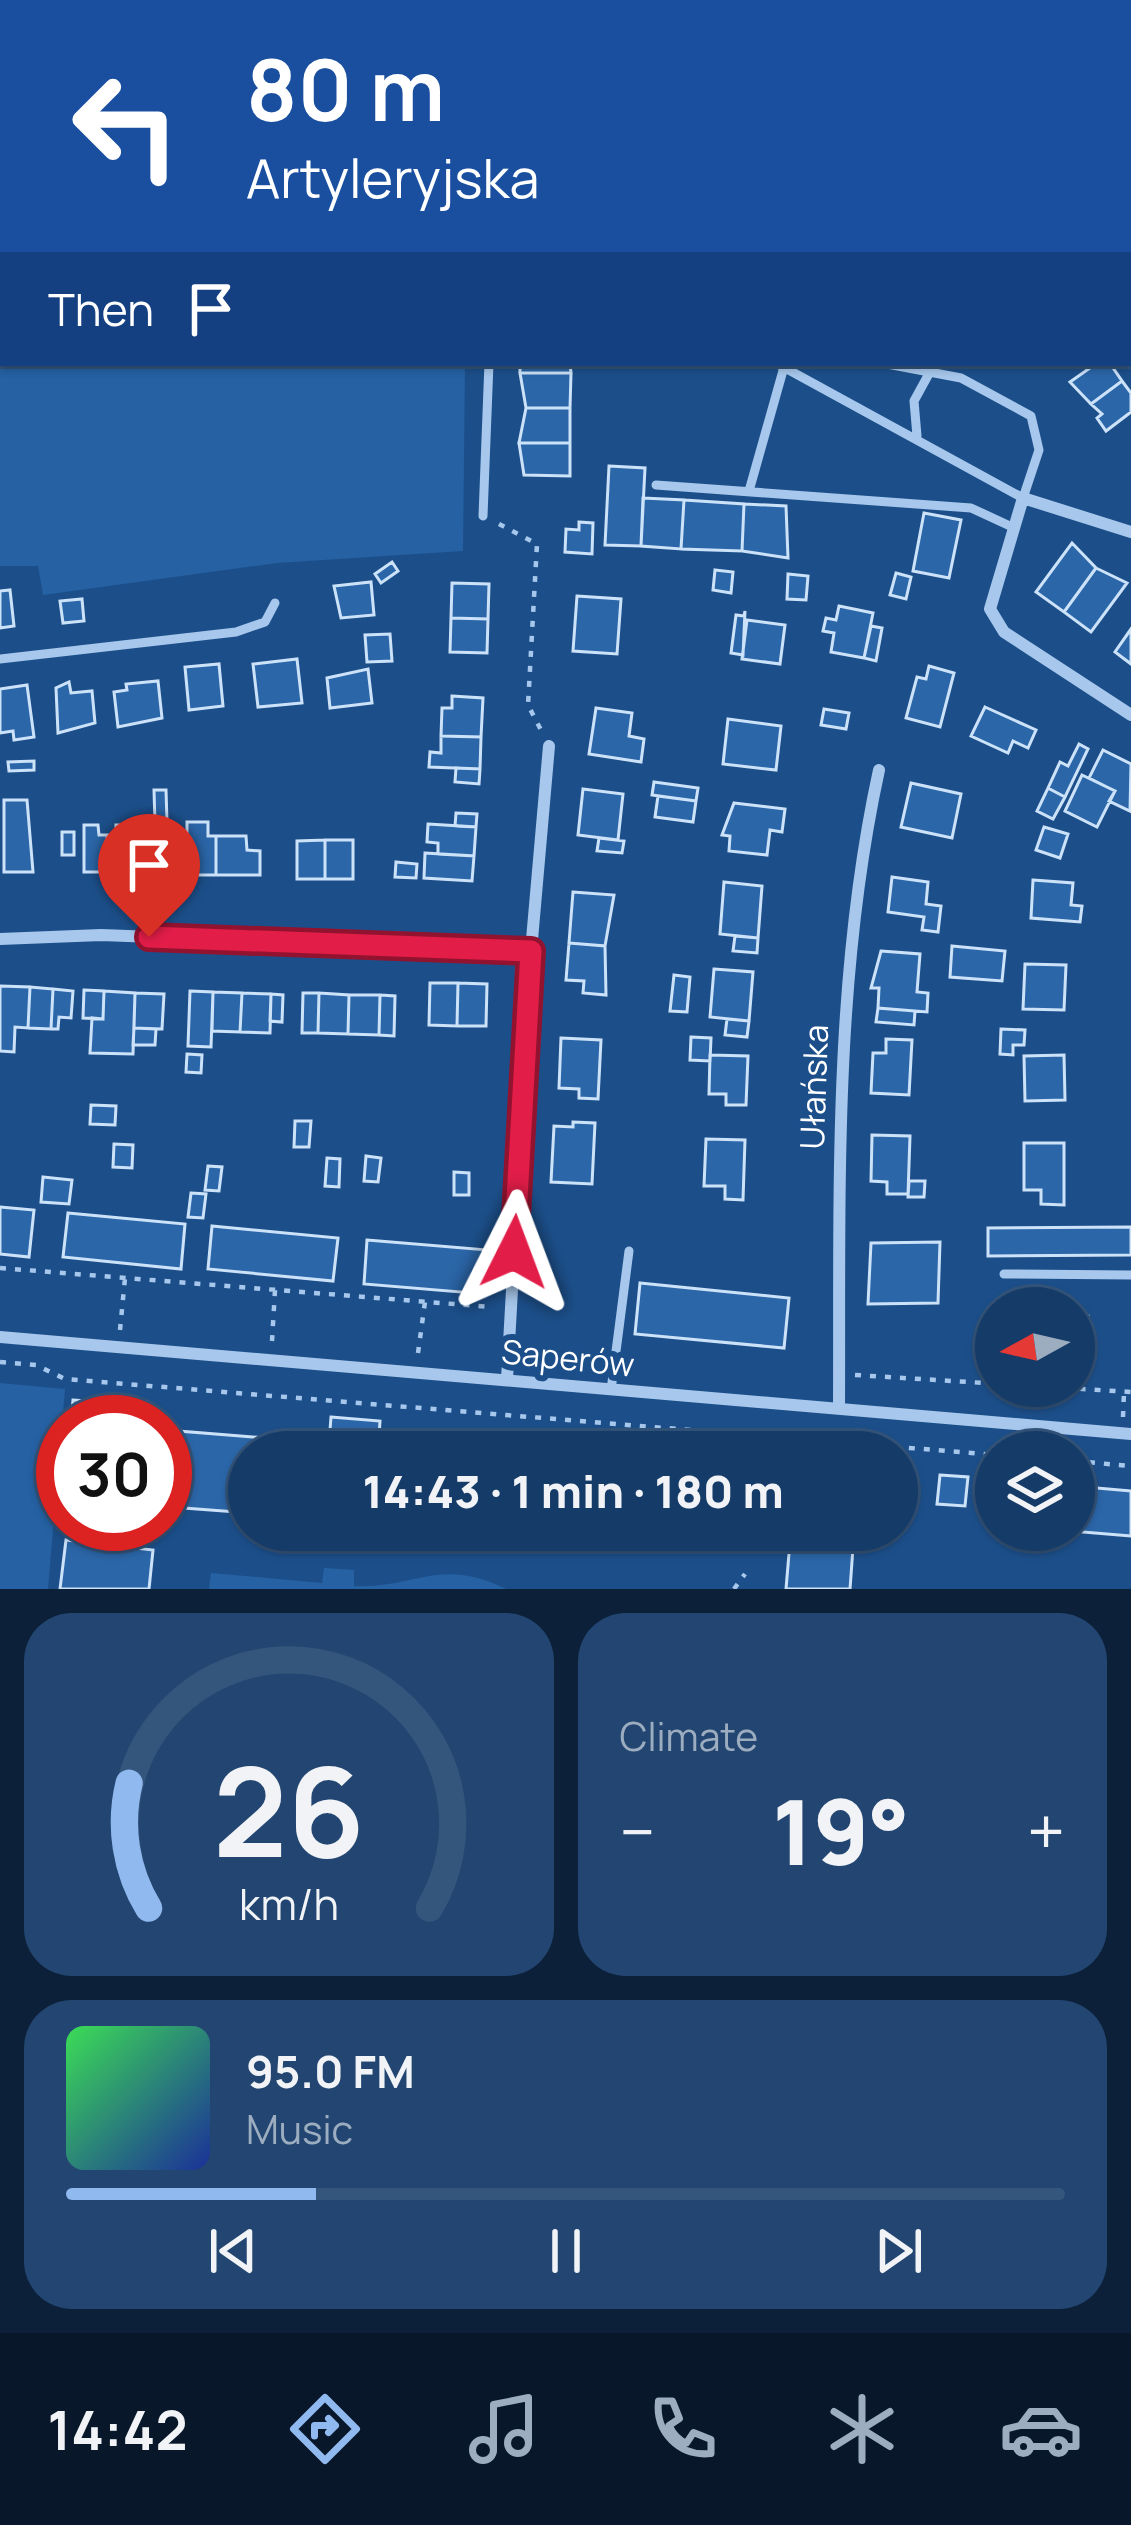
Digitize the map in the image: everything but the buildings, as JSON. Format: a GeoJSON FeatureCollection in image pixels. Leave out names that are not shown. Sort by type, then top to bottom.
{"type":"FeatureCollection","features":[{"type":"Feature","properties":{"kind":"street"},"geometry":{"type":"LineString","coordinates":[[1131,532],[1023,498],[1010,526],[992,618],[1004,632],[1131,715]]}},
{"type":"Feature","properties":{"kind":"street"},"geometry":{"type":"LineString","coordinates":[[508,1379],[531,951],[549,746]]}},
{"type":"Feature","properties":{"kind":"street","name":"Ułańska"},"geometry":{"type":"LineString","coordinates":[[839,1408],[844,1008],[859,863],[879,770]]}},
{"type":"Feature","properties":{"kind":"street"},"geometry":{"type":"LineString","coordinates":[[0,939],[101,935],[531,951]]}},
{"type":"Feature","properties":{"kind":"street","name":"Saperów"},"geometry":{"type":"LineString","coordinates":[[0,1337],[1131,1434]]}},
{"type":"Feature","properties":{"kind":"lane"},"geometry":{"type":"LineString","coordinates":[[483,516],[489,366]]}},
{"type":"Feature","properties":{"kind":"lane"},"geometry":{"type":"LineString","coordinates":[[748,491],[780,366]]}},
{"type":"Feature","properties":{"kind":"lane"},"geometry":{"type":"LineString","coordinates":[[782,366],[1023,498],[1039,450],[1031,416],[1010,400],[931,370],[903,366]]}},
{"type":"Feature","properties":{"kind":"lane"},"geometry":{"type":"LineString","coordinates":[[917,436],[914,401],[931,370]]}},
{"type":"Feature","properties":{"kind":"lane"},"geometry":{"type":"LineString","coordinates":[[656,485],[971,508],[1010,526]]}},
{"type":"Feature","properties":{"kind":"lane"},"geometry":{"type":"LineString","coordinates":[[0,659],[236,632],[265,622],[275,603]]}},
{"type":"Feature","properties":{"kind":"lane"},"geometry":{"type":"LineString","coordinates":[[611,1390],[629,1251]]}},
{"type":"Feature","properties":{"kind":"lane"},"geometry":{"type":"LineString","coordinates":[[1004,1274],[1131,1275]]}},
{"type":"Feature","properties":{"kind":"path"},"geometry":{"type":"LineString","coordinates":[[483,516],[537,544],[529,705],[549,746]]}},
{"type":"Feature","properties":{"kind":"path"},"geometry":{"type":"LineString","coordinates":[[0,1268],[512,1309]]}},
{"type":"Feature","properties":{"kind":"path"},"geometry":{"type":"LineString","coordinates":[[118,1347],[124,1278]]}},
{"type":"Feature","properties":{"kind":"path"},"geometry":{"type":"LineString","coordinates":[[272,1359],[275,1290]]}},
{"type":"Feature","properties":{"kind":"path"},"geometry":{"type":"LineString","coordinates":[[416,1371],[425,1302]]}},
{"type":"Feature","properties":{"kind":"path"},"geometry":{"type":"LineString","coordinates":[[0,1362],[36,1365],[65,1379],[975,1453]]}},
{"type":"Feature","properties":{"kind":"path"},"geometry":{"type":"LineString","coordinates":[[839,1374],[1131,1392]]}},
{"type":"Feature","properties":{"kind":"path"},"geometry":{"type":"LineString","coordinates":[[1095,1463],[1131,1466]]}},
{"type":"Feature","properties":{"kind":"path"},"geometry":{"type":"LineString","coordinates":[[734,1589],[745,1574]]}},
{"type":"Feature","properties":{"kind":"shaded area"},"geometry":{"type":"Polygon","coordinates":[[[0,366],[465,366],[463,551],[277,563],[43,595],[38,566],[0,566],[0,366]]]}},
{"type":"Feature","properties":{"kind":"shaded area"},"geometry":{"type":"Polygon","coordinates":[[[0,1383],[65,1389],[64,1395],[36,1395],[36,1551],[51,1551],[48,1589],[0,1589],[0,1383]]]}},
{"type":"Feature","properties":{"kind":"shaded area"},"geometry":{"type":"Polygon","coordinates":[[[324,1568],[354,1570],[354,1586],[445,1574],[506,1589],[209,1589],[211,1573],[322,1583],[324,1568]]]}},
{"type":"Feature","properties":{"kind":"route"},"geometry":{"type":"LineString","coordinates":[[149,937],[531,951],[514,1252]]}}]}
